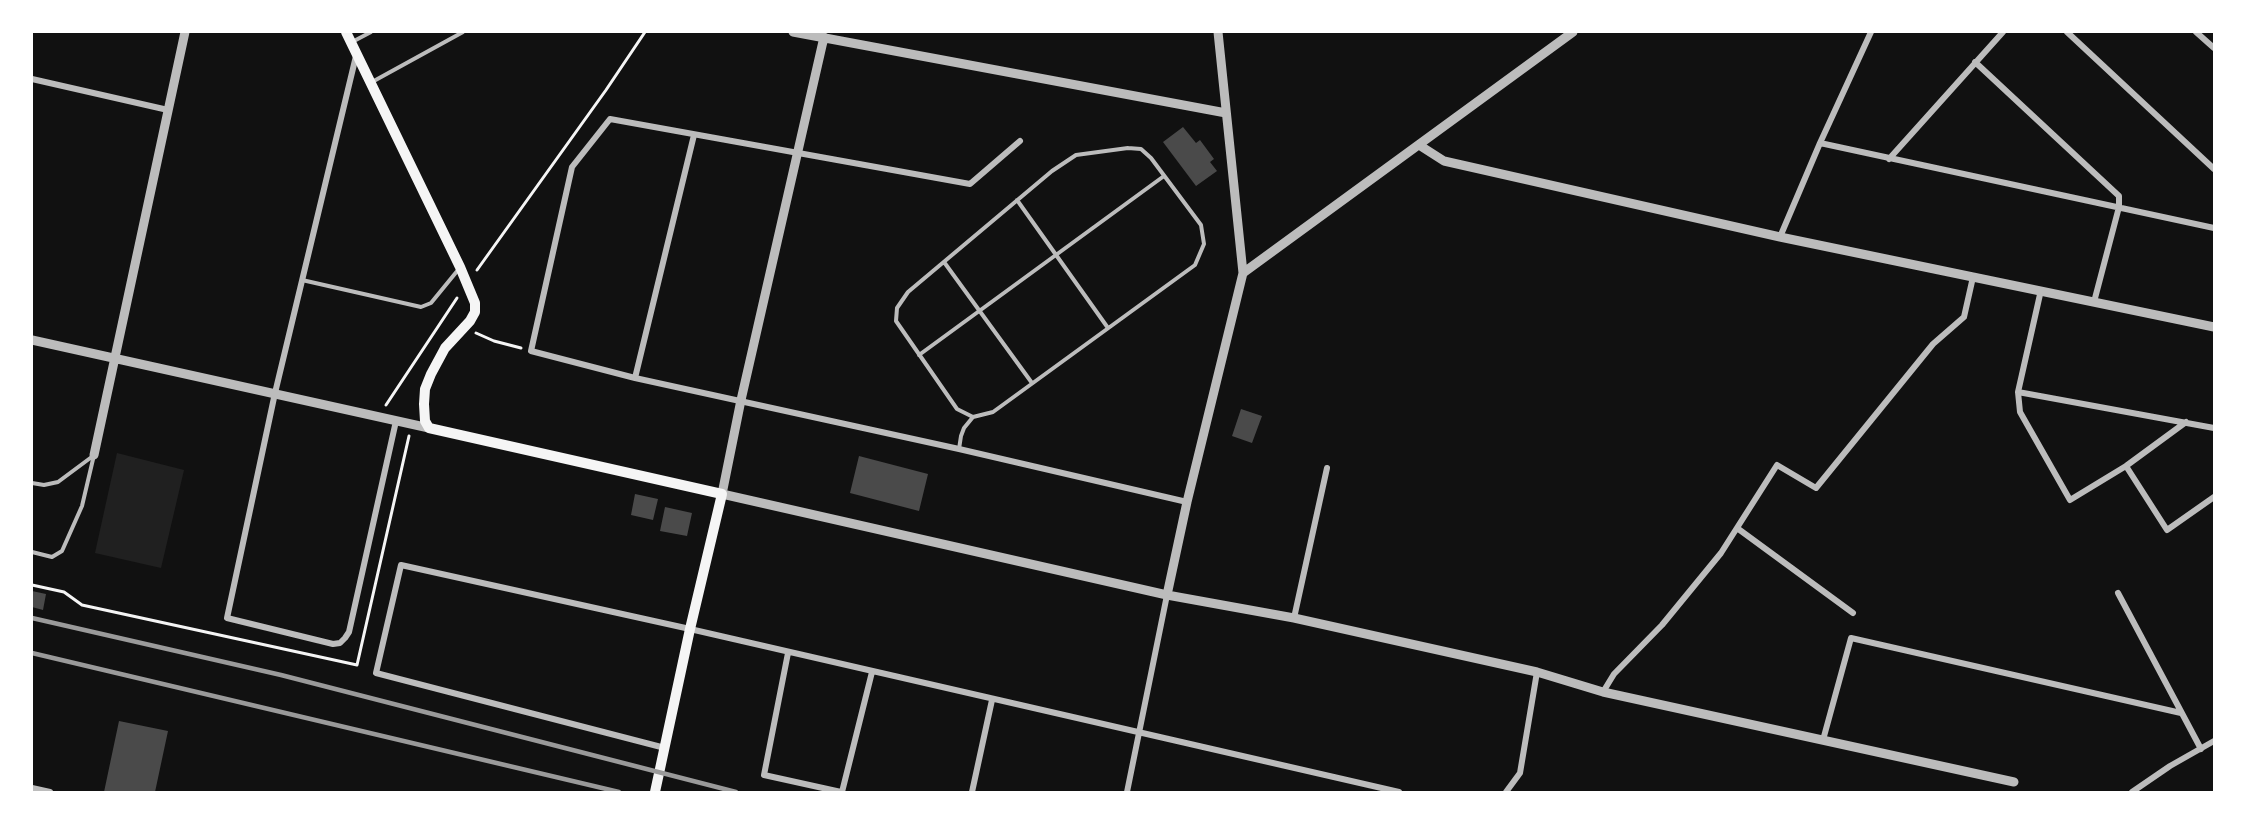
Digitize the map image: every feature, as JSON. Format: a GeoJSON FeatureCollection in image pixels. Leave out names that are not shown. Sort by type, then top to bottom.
{"type":"FeatureCollection","features":[{"type":"Feature","properties":{"kind":"main road"},"geometry":{"type":"LineString","coordinates":[[346,32],[460,267],[475,303],[475,312],[465,327],[444,348],[430,374],[424,404],[425,421],[429,428],[722,494],[690,628],[655,792]]}},
{"type":"Feature","properties":{"kind":"street"},"geometry":{"type":"LineString","coordinates":[[94,455],[185,32]]}},
{"type":"Feature","properties":{"kind":"street"},"geometry":{"type":"LineString","coordinates":[[793,32],[825,34],[1226,113]]}},
{"type":"Feature","properties":{"kind":"street"},"geometry":{"type":"LineString","coordinates":[[1127,792],[1187,502],[1243,273],[1218,32]]}},
{"type":"Feature","properties":{"kind":"street"},"geometry":{"type":"LineString","coordinates":[[1243,273],[1573,32]]}},
{"type":"Feature","properties":{"kind":"street"},"geometry":{"type":"LineString","coordinates":[[1780,237],[1871,32]]}},
{"type":"Feature","properties":{"kind":"street"},"geometry":{"type":"LineString","coordinates":[[1889,159],[2003,32]]}},
{"type":"Feature","properties":{"kind":"street"},"geometry":{"type":"LineString","coordinates":[[2067,32],[2214,169]]}},
{"type":"Feature","properties":{"kind":"street"},"geometry":{"type":"LineString","coordinates":[[2196,32],[2214,48]]}},
{"type":"Feature","properties":{"kind":"street"},"geometry":{"type":"LineString","coordinates":[[825,34],[741,400],[722,494],[1167,595],[1294,618],[1537,672],[1602,692],[2014,782]]}},
{"type":"Feature","properties":{"kind":"street"},"geometry":{"type":"LineString","coordinates":[[354,47],[275,393],[227,618],[333,644],[340,643],[349,632],[396,421]]}},
{"type":"Feature","properties":{"kind":"street"},"geometry":{"type":"LineString","coordinates":[[1975,62],[2119,196],[2119,207],[2094,302]]}},
{"type":"Feature","properties":{"kind":"street"},"geometry":{"type":"LineString","coordinates":[[32,79],[168,110]]}},
{"type":"Feature","properties":{"kind":"street"},"geometry":{"type":"LineString","coordinates":[[1020,141],[970,184],[610,119],[572,167],[531,351],[635,378],[1187,502]]}},
{"type":"Feature","properties":{"kind":"street"},"geometry":{"type":"LineString","coordinates":[[635,378],[694,135]]}},
{"type":"Feature","properties":{"kind":"street"},"geometry":{"type":"LineString","coordinates":[[1820,143],[2214,228]]}},
{"type":"Feature","properties":{"kind":"street"},"geometry":{"type":"LineString","coordinates":[[1419,145],[1444,161],[1780,237],[2214,327]]}},
{"type":"Feature","properties":{"kind":"street"},"geometry":{"type":"LineString","coordinates":[[1602,692],[1614,674],[1662,625],[1721,553],[1777,465],[1816,488],[1933,344],[1964,317],[1973,277]]}},
{"type":"Feature","properties":{"kind":"street"},"geometry":{"type":"LineString","coordinates":[[2041,290],[2018,392],[2020,412],[2070,500],[2126,466],[2186,422]]}},
{"type":"Feature","properties":{"kind":"street"},"geometry":{"type":"LineString","coordinates":[[32,340],[429,428]]}},
{"type":"Feature","properties":{"kind":"street"},"geometry":{"type":"LineString","coordinates":[[2018,392],[2214,428]]}},
{"type":"Feature","properties":{"kind":"street"},"geometry":{"type":"LineString","coordinates":[[2126,466],[2167,530],[2214,497]]}},
{"type":"Feature","properties":{"kind":"street"},"geometry":{"type":"LineString","coordinates":[[1294,618],[1327,468]]}},
{"type":"Feature","properties":{"kind":"street"},"geometry":{"type":"LineString","coordinates":[[1737,528],[1853,613]]}},
{"type":"Feature","properties":{"kind":"street"},"geometry":{"type":"LineString","coordinates":[[665,748],[376,673],[401,565],[690,628],[788,653],[1399,792]]}},
{"type":"Feature","properties":{"kind":"street"},"geometry":{"type":"LineString","coordinates":[[2118,593],[2201,749]]}},
{"type":"Feature","properties":{"kind":"street"},"geometry":{"type":"LineString","coordinates":[[1823,740],[1851,638],[2181,713]]}},
{"type":"Feature","properties":{"kind":"street"},"geometry":{"type":"LineString","coordinates":[[788,653],[764,775],[841,792],[872,672]]}},
{"type":"Feature","properties":{"kind":"street"},"geometry":{"type":"LineString","coordinates":[[1506,792],[1520,773],[1537,672]]}},
{"type":"Feature","properties":{"kind":"street"},"geometry":{"type":"LineString","coordinates":[[972,792],[992,700]]}},
{"type":"Feature","properties":{"kind":"street"},"geometry":{"type":"LineString","coordinates":[[2132,792],[2170,766],[2214,741]]}},
{"type":"Feature","properties":{"kind":"street"},"geometry":{"type":"LineString","coordinates":[[32,788],[50,792]]}},
{"type":"Feature","properties":{"kind":"lane"},"geometry":{"type":"LineString","coordinates":[[354,47],[371,32]]}},
{"type":"Feature","properties":{"kind":"lane"},"geometry":{"type":"LineString","coordinates":[[371,83],[463,32]]}},
{"type":"Feature","properties":{"kind":"lane"},"geometry":{"type":"LineString","coordinates":[[959,449],[964,428],[973,417],[993,412],[1196,265],[1204,244],[1201,225],[1151,158],[1141,149],[1128,148],[1076,155],[1052,171],[908,291],[897,308],[896,321],[957,409],[973,417]]}},
{"type":"Feature","properties":{"kind":"lane"},"geometry":{"type":"LineString","coordinates":[[920,355],[1164,176]]}},
{"type":"Feature","properties":{"kind":"lane"},"geometry":{"type":"LineString","coordinates":[[1017,200],[1108,328]]}},
{"type":"Feature","properties":{"kind":"lane"},"geometry":{"type":"LineString","coordinates":[[944,262],[1032,383]]}},
{"type":"Feature","properties":{"kind":"lane"},"geometry":{"type":"LineString","coordinates":[[302,280],[421,307],[431,303],[460,267]]}},
{"type":"Feature","properties":{"kind":"lane"},"geometry":{"type":"LineString","coordinates":[[32,483],[44,485],[58,482],[94,455]]}},
{"type":"Feature","properties":{"kind":"lane"},"geometry":{"type":"LineString","coordinates":[[32,552],[52,557],[62,551],[82,506],[94,455]]}},
{"type":"Feature","properties":{"kind":"path"},"geometry":{"type":"LineString","coordinates":[[475,273],[645,32]]}},
{"type":"Feature","properties":{"kind":"path"},"geometry":{"type":"LineString","coordinates":[[387,402],[457,299]]}},
{"type":"Feature","properties":{"kind":"path"},"geometry":{"type":"LineString","coordinates":[[465,327],[494,341],[531,351]]}},
{"type":"Feature","properties":{"kind":"path"},"geometry":{"type":"LineString","coordinates":[[32,585],[64,592],[82,605],[357,665],[410,437]]}},
{"type":"Feature","properties":{"kind":"shaded area"},"geometry":{"type":"Polygon","coordinates":[[[117,453],[184,470],[161,568],[95,553],[117,453]]]}},
{"type":"Feature","properties":{"kind":"building"},"geometry":{"type":"Polygon","coordinates":[[[1183,127],[1196,143],[1200,140],[1214,159],[1210,162],[1217,171],[1196,186],[1163,142],[1183,127]]]}},
{"type":"Feature","properties":{"kind":"building"},"geometry":{"type":"Polygon","coordinates":[[[1241,409],[1262,416],[1252,443],[1232,436],[1241,409]]]}},
{"type":"Feature","properties":{"kind":"building"},"geometry":{"type":"Polygon","coordinates":[[[859,456],[928,474],[919,511],[850,493],[859,456]]]}},
{"type":"Feature","properties":{"kind":"building"},"geometry":{"type":"Polygon","coordinates":[[[635,494],[658,499],[653,520],[631,515],[635,494]]]}},
{"type":"Feature","properties":{"kind":"building"},"geometry":{"type":"Polygon","coordinates":[[[665,507],[692,513],[687,536],[660,531],[665,507]]]}},
{"type":"Feature","properties":{"kind":"building"},"geometry":{"type":"Polygon","coordinates":[[[32,591],[46,594],[43,610],[32,607],[32,591]]]}},
{"type":"Feature","properties":{"kind":"building"},"geometry":{"type":"Polygon","coordinates":[[[119,721],[168,731],[155,792],[104,792],[119,721]]]}},
{"type":"Feature","properties":{"kind":"railway"},"geometry":{"type":"LineString","coordinates":[[32,618],[281,675],[736,792]]}},
{"type":"Feature","properties":{"kind":"railway"},"geometry":{"type":"LineString","coordinates":[[32,653],[619,792]]}}]}
